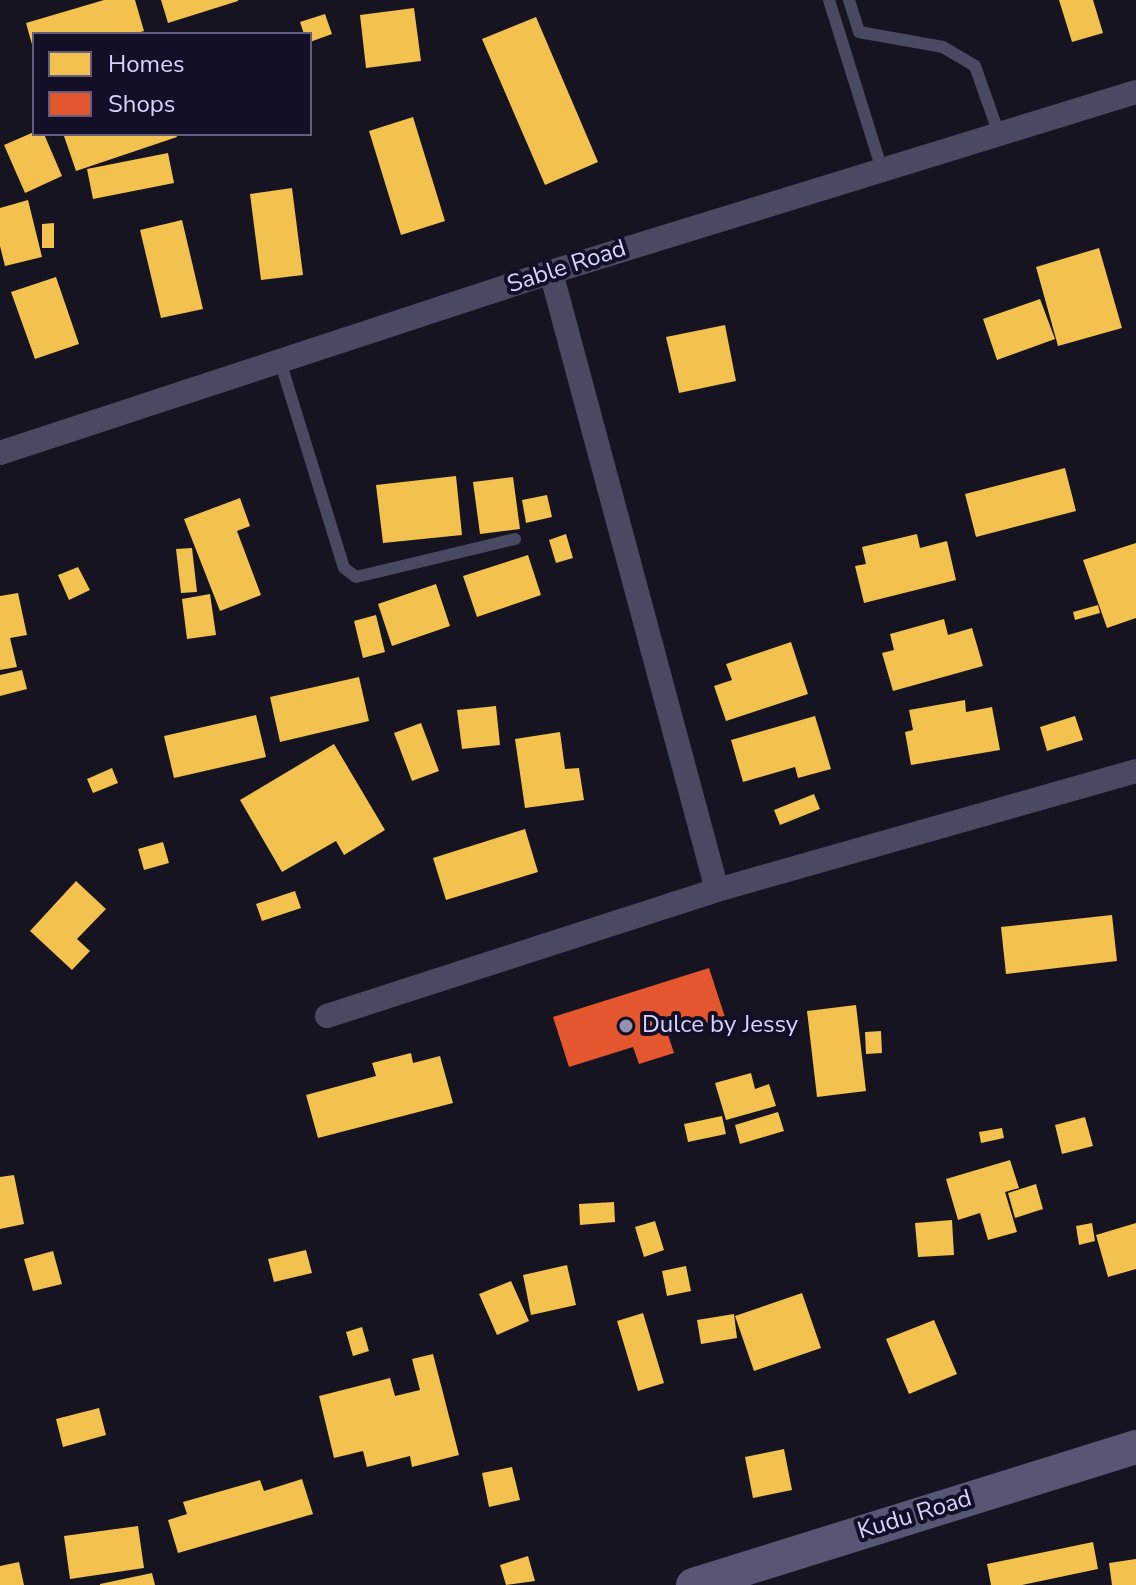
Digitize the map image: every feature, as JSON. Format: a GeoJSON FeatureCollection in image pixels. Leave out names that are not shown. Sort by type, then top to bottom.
{"type":"FeatureCollection","features":[{"type":"Feature","properties":{"kind":"street","name":"Sable Road"},"geometry":{"type":"LineString","coordinates":[[0,453],[281,364],[551,272],[1136,92]]}},
{"type":"Feature","properties":{"kind":"street"},"geometry":{"type":"LineString","coordinates":[[551,272],[717,890]]}},
{"type":"Feature","properties":{"kind":"street"},"geometry":{"type":"LineString","coordinates":[[327,1016],[717,890],[1136,771]]}},
{"type":"Feature","properties":{"kind":"street","name":"Kudu Road"},"geometry":{"type":"LineString","coordinates":[[693,1585],[1136,1447]]}},
{"type":"Feature","properties":{"kind":"lane"},"geometry":{"type":"LineString","coordinates":[[829,0],[882,170]]}},
{"type":"Feature","properties":{"kind":"lane"},"geometry":{"type":"LineString","coordinates":[[849,0],[859,32],[943,47],[975,66],[999,134]]}},
{"type":"Feature","properties":{"kind":"lane"},"geometry":{"type":"LineString","coordinates":[[281,364],[344,568],[356,577],[515,539]]}},
{"type":"Feature","properties":{"kind":"building: Homes"},"geometry":{"type":"Polygon","coordinates":[[[104,0],[135,0],[144,31],[32,32],[32,44],[26,23],[104,0]]]}},
{"type":"Feature","properties":{"kind":"building: Homes"},"geometry":{"type":"Polygon","coordinates":[[[161,0],[238,0],[238,1],[168,23],[161,0]]]}},
{"type":"Feature","properties":{"kind":"building: Homes"},"geometry":{"type":"Polygon","coordinates":[[[1059,0],[1093,0],[1103,33],[1072,42],[1059,0]]]}},
{"type":"Feature","properties":{"kind":"building: Homes"},"geometry":{"type":"Polygon","coordinates":[[[414,8],[421,61],[366,68],[360,15],[414,8]]]}},
{"type":"Feature","properties":{"kind":"building: Homes"},"geometry":{"type":"Polygon","coordinates":[[[325,14],[332,34],[312,41],[312,32],[303,32],[300,22],[325,14]]]}},
{"type":"Feature","properties":{"kind":"building: Homes"},"geometry":{"type":"Polygon","coordinates":[[[536,17],[598,162],[545,185],[482,39],[536,17]]]}},
{"type":"Feature","properties":{"kind":"building: Homes"},"geometry":{"type":"Polygon","coordinates":[[[413,117],[445,221],[401,235],[369,131],[413,117]]]}},
{"type":"Feature","properties":{"kind":"building: Homes"},"geometry":{"type":"Polygon","coordinates":[[[32,133],[32,136],[45,136],[62,176],[25,193],[4,145],[32,133]]]}},
{"type":"Feature","properties":{"kind":"building: Homes"},"geometry":{"type":"Polygon","coordinates":[[[64,136],[177,136],[177,137],[76,171],[64,136]]]}},
{"type":"Feature","properties":{"kind":"building: Homes"},"geometry":{"type":"Polygon","coordinates":[[[168,153],[174,183],[93,199],[87,169],[168,153]]]}},
{"type":"Feature","properties":{"kind":"building: Homes"},"geometry":{"type":"Polygon","coordinates":[[[292,188],[303,275],[261,280],[250,194],[292,188]]]}},
{"type":"Feature","properties":{"kind":"building: Homes"},"geometry":{"type":"Polygon","coordinates":[[[28,200],[42,257],[5,266],[0,246],[0,208],[28,200]]]}},
{"type":"Feature","properties":{"kind":"building: Homes"},"geometry":{"type":"Polygon","coordinates":[[[182,220],[203,309],[161,318],[140,230],[182,220]]]}},
{"type":"Feature","properties":{"kind":"building: Homes"},"geometry":{"type":"Polygon","coordinates":[[[54,223],[54,248],[42,248],[42,224],[54,223]]]}},
{"type":"Feature","properties":{"kind":"building: Homes"},"geometry":{"type":"Polygon","coordinates":[[[1099,248],[1122,328],[1058,346],[1036,267],[1099,248]]]}},
{"type":"Feature","properties":{"kind":"building: Homes"},"geometry":{"type":"Polygon","coordinates":[[[56,277],[79,344],[35,359],[11,292],[56,277]]]}},
{"type":"Feature","properties":{"kind":"building: Homes"},"geometry":{"type":"Polygon","coordinates":[[[1040,299],[1055,339],[997,360],[983,319],[1040,299]]]}},
{"type":"Feature","properties":{"kind":"building: Homes"},"geometry":{"type":"Polygon","coordinates":[[[725,325],[736,381],[679,393],[666,337],[725,325]]]}},
{"type":"Feature","properties":{"kind":"building: Homes"},"geometry":{"type":"Polygon","coordinates":[[[1065,468],[1076,511],[976,537],[965,494],[1065,468]]]}},
{"type":"Feature","properties":{"kind":"building: Homes"},"geometry":{"type":"Polygon","coordinates":[[[456,476],[462,535],[383,543],[376,485],[456,476]]]}},
{"type":"Feature","properties":{"kind":"building: Homes"},"geometry":{"type":"Polygon","coordinates":[[[513,477],[520,529],[480,534],[473,482],[513,477]]]}},
{"type":"Feature","properties":{"kind":"building: Homes"},"geometry":{"type":"Polygon","coordinates":[[[547,495],[552,517],[526,523],[522,500],[547,495]]]}},
{"type":"Feature","properties":{"kind":"building: Homes"},"geometry":{"type":"Polygon","coordinates":[[[240,498],[250,526],[237,531],[261,595],[220,611],[184,519],[240,498]]]}},
{"type":"Feature","properties":{"kind":"building: Homes"},"geometry":{"type":"Polygon","coordinates":[[[566,534],[573,558],[556,563],[549,540],[566,534]]]}},
{"type":"Feature","properties":{"kind":"building: Homes"},"geometry":{"type":"Polygon","coordinates":[[[917,534],[920,548],[947,541],[956,580],[864,603],[855,566],[866,564],[862,547],[917,534]]]}},
{"type":"Feature","properties":{"kind":"building: Homes"},"geometry":{"type":"Polygon","coordinates":[[[1136,543],[1136,618],[1107,628],[1083,560],[1136,543]]]}},
{"type":"Feature","properties":{"kind":"building: Homes"},"geometry":{"type":"Polygon","coordinates":[[[192,548],[197,592],[181,593],[176,549],[192,548]]]}},
{"type":"Feature","properties":{"kind":"building: Homes"},"geometry":{"type":"Polygon","coordinates":[[[528,555],[541,595],[477,617],[463,576],[528,555]]]}},
{"type":"Feature","properties":{"kind":"building: Homes"},"geometry":{"type":"Polygon","coordinates":[[[78,567],[90,590],[69,600],[58,575],[78,567]]]}},
{"type":"Feature","properties":{"kind":"building: Homes"},"geometry":{"type":"Polygon","coordinates":[[[436,584],[450,626],[392,646],[378,604],[436,584]]]}},
{"type":"Feature","properties":{"kind":"building: Homes"},"geometry":{"type":"Polygon","coordinates":[[[18,593],[27,635],[10,638],[17,667],[0,670],[0,596],[18,593]]]}},
{"type":"Feature","properties":{"kind":"building: Homes"},"geometry":{"type":"Polygon","coordinates":[[[210,594],[216,635],[187,639],[182,599],[210,594]]]}},
{"type":"Feature","properties":{"kind":"building: Homes"},"geometry":{"type":"Polygon","coordinates":[[[1098,605],[1100,613],[1075,620],[1073,612],[1098,605]]]}},
{"type":"Feature","properties":{"kind":"building: Homes"},"geometry":{"type":"Polygon","coordinates":[[[376,615],[385,652],[363,658],[354,621],[376,615]]]}},
{"type":"Feature","properties":{"kind":"building: Homes"},"geometry":{"type":"Polygon","coordinates":[[[944,619],[948,635],[972,628],[983,666],[893,691],[882,653],[894,650],[890,634],[944,619]]]}},
{"type":"Feature","properties":{"kind":"building: Homes"},"geometry":{"type":"Polygon","coordinates":[[[791,642],[808,694],[726,721],[714,686],[732,680],[726,664],[791,642]]]}},
{"type":"Feature","properties":{"kind":"building: Homes"},"geometry":{"type":"Polygon","coordinates":[[[22,670],[27,689],[0,696],[0,675],[22,670]]]}},
{"type":"Feature","properties":{"kind":"building: Homes"},"geometry":{"type":"Polygon","coordinates":[[[359,677],[369,721],[280,742],[270,697],[359,677]]]}},
{"type":"Feature","properties":{"kind":"building: Homes"},"geometry":{"type":"Polygon","coordinates":[[[965,700],[966,712],[992,707],[1000,750],[911,765],[905,732],[913,730],[909,710],[965,700]]]}},
{"type":"Feature","properties":{"kind":"building: Homes"},"geometry":{"type":"Polygon","coordinates":[[[496,706],[500,745],[462,749],[457,710],[496,706]]]}},
{"type":"Feature","properties":{"kind":"building: Homes"},"geometry":{"type":"Polygon","coordinates":[[[256,715],[266,757],[174,778],[164,736],[256,715]]]}},
{"type":"Feature","properties":{"kind":"building: Homes"},"geometry":{"type":"Polygon","coordinates":[[[815,716],[831,769],[798,778],[795,767],[743,782],[731,740],[815,716]]]}},
{"type":"Feature","properties":{"kind":"building: Homes"},"geometry":{"type":"Polygon","coordinates":[[[1075,716],[1083,740],[1047,751],[1040,727],[1075,716]]]}},
{"type":"Feature","properties":{"kind":"building: Homes"},"geometry":{"type":"Polygon","coordinates":[[[421,723],[439,771],[412,781],[394,733],[421,723]]]}},
{"type":"Feature","properties":{"kind":"building: Homes"},"geometry":{"type":"Polygon","coordinates":[[[560,732],[565,769],[579,768],[584,800],[525,808],[515,739],[560,732]]]}},
{"type":"Feature","properties":{"kind":"building: Homes"},"geometry":{"type":"Polygon","coordinates":[[[334,744],[385,830],[344,855],[336,841],[282,872],[240,800],[334,744]]]}},
{"type":"Feature","properties":{"kind":"building: Homes"},"geometry":{"type":"Polygon","coordinates":[[[112,768],[118,783],[93,793],[87,779],[112,768]]]}},
{"type":"Feature","properties":{"kind":"building: Homes"},"geometry":{"type":"Polygon","coordinates":[[[814,794],[820,809],[780,825],[774,810],[814,794]]]}},
{"type":"Feature","properties":{"kind":"building: Homes"},"geometry":{"type":"Polygon","coordinates":[[[525,829],[538,872],[446,900],[433,858],[525,829]]]}},
{"type":"Feature","properties":{"kind":"building: Homes"},"geometry":{"type":"Polygon","coordinates":[[[163,842],[169,863],[144,870],[138,849],[163,842]]]}},
{"type":"Feature","properties":{"kind":"building: Homes"},"geometry":{"type":"Polygon","coordinates":[[[76,881],[106,909],[77,939],[90,951],[72,970],[30,931],[76,881]]]}},
{"type":"Feature","properties":{"kind":"building: Homes"},"geometry":{"type":"Polygon","coordinates":[[[295,891],[301,908],[262,921],[256,904],[295,891]]]}},
{"type":"Feature","properties":{"kind":"building: Homes"},"geometry":{"type":"Polygon","coordinates":[[[1112,915],[1117,961],[1006,974],[1001,927],[1112,915]]]}},
{"type":"Feature","properties":{"kind":"building: Homes"},"geometry":{"type":"Polygon","coordinates":[[[856,1005],[866,1091],[817,1097],[807,1011],[856,1005]]]}},
{"type":"Feature","properties":{"kind":"building: Homes"},"geometry":{"type":"Polygon","coordinates":[[[881,1031],[882,1053],[866,1054],[865,1032],[881,1031]]]}},
{"type":"Feature","properties":{"kind":"building: Homes"},"geometry":{"type":"Polygon","coordinates":[[[411,1053],[413,1063],[440,1056],[453,1103],[318,1138],[306,1095],[376,1076],[372,1063],[411,1053]]]}},
{"type":"Feature","properties":{"kind":"building: Homes"},"geometry":{"type":"Polygon","coordinates":[[[751,1073],[755,1089],[769,1084],[776,1106],[726,1120],[715,1083],[751,1073]]]}},
{"type":"Feature","properties":{"kind":"building: Homes"},"geometry":{"type":"Polygon","coordinates":[[[778,1112],[784,1131],[740,1144],[735,1125],[778,1112]]]}},
{"type":"Feature","properties":{"kind":"building: Homes"},"geometry":{"type":"Polygon","coordinates":[[[722,1116],[726,1134],[688,1142],[684,1124],[722,1116]]]}},
{"type":"Feature","properties":{"kind":"building: Homes"},"geometry":{"type":"Polygon","coordinates":[[[1085,1117],[1093,1146],[1062,1154],[1055,1125],[1085,1117]]]}},
{"type":"Feature","properties":{"kind":"building: Homes"},"geometry":{"type":"Polygon","coordinates":[[[1002,1128],[1004,1138],[981,1143],[979,1132],[1002,1128]]]}},
{"type":"Feature","properties":{"kind":"building: Homes"},"geometry":{"type":"Polygon","coordinates":[[[1010,1160],[1019,1188],[1005,1192],[1017,1232],[988,1240],[980,1213],[958,1220],[946,1179],[1010,1160]]]}},
{"type":"Feature","properties":{"kind":"building: Homes"},"geometry":{"type":"Polygon","coordinates":[[[14,1175],[24,1224],[0,1229],[0,1177],[14,1175]]]}},
{"type":"Feature","properties":{"kind":"building: Homes"},"geometry":{"type":"Polygon","coordinates":[[[1036,1184],[1043,1209],[1015,1218],[1008,1193],[1036,1184]]]}},
{"type":"Feature","properties":{"kind":"building: Homes"},"geometry":{"type":"Polygon","coordinates":[[[614,1202],[615,1222],[580,1225],[579,1204],[614,1202]]]}},
{"type":"Feature","properties":{"kind":"building: Homes"},"geometry":{"type":"Polygon","coordinates":[[[952,1220],[954,1255],[918,1257],[915,1223],[952,1220]]]}},
{"type":"Feature","properties":{"kind":"building: Homes"},"geometry":{"type":"Polygon","coordinates":[[[655,1221],[664,1250],[644,1257],[635,1227],[655,1221]]]}},
{"type":"Feature","properties":{"kind":"building: Homes"},"geometry":{"type":"Polygon","coordinates":[[[1092,1223],[1095,1241],[1079,1245],[1076,1226],[1092,1223]]]}},
{"type":"Feature","properties":{"kind":"building: Homes"},"geometry":{"type":"Polygon","coordinates":[[[1136,1223],[1136,1269],[1108,1277],[1096,1235],[1136,1223]]]}},
{"type":"Feature","properties":{"kind":"building: Homes"},"geometry":{"type":"Polygon","coordinates":[[[306,1250],[312,1273],[274,1282],[268,1259],[306,1250]]]}},
{"type":"Feature","properties":{"kind":"building: Homes"},"geometry":{"type":"Polygon","coordinates":[[[53,1251],[62,1284],[33,1291],[24,1259],[53,1251]]]}},
{"type":"Feature","properties":{"kind":"building: Homes"},"geometry":{"type":"Polygon","coordinates":[[[567,1265],[576,1305],[531,1315],[523,1275],[567,1265]]]}},
{"type":"Feature","properties":{"kind":"building: Homes"},"geometry":{"type":"Polygon","coordinates":[[[686,1266],[691,1291],[667,1296],[662,1271],[686,1266]]]}},
{"type":"Feature","properties":{"kind":"building: Homes"},"geometry":{"type":"Polygon","coordinates":[[[511,1281],[529,1321],[497,1335],[479,1294],[511,1281]]]}},
{"type":"Feature","properties":{"kind":"building: Homes"},"geometry":{"type":"Polygon","coordinates":[[[802,1293],[821,1348],[754,1371],[735,1316],[802,1293]]]}},
{"type":"Feature","properties":{"kind":"building: Homes"},"geometry":{"type":"Polygon","coordinates":[[[643,1313],[664,1383],[638,1391],[617,1321],[643,1313]]]}},
{"type":"Feature","properties":{"kind":"building: Homes"},"geometry":{"type":"Polygon","coordinates":[[[734,1314],[737,1338],[701,1344],[697,1320],[734,1314]]]}},
{"type":"Feature","properties":{"kind":"building: Homes"},"geometry":{"type":"Polygon","coordinates":[[[934,1320],[957,1374],[909,1394],[886,1339],[934,1320]]]}},
{"type":"Feature","properties":{"kind":"building: Homes"},"geometry":{"type":"Polygon","coordinates":[[[362,1327],[369,1351],[353,1356],[346,1332],[362,1327]]]}},
{"type":"Feature","properties":{"kind":"building: Homes"},"geometry":{"type":"Polygon","coordinates":[[[433,1354],[459,1455],[412,1467],[410,1456],[367,1467],[363,1451],[334,1458],[319,1396],[390,1378],[395,1396],[420,1390],[412,1359],[433,1354]]]}},
{"type":"Feature","properties":{"kind":"building: Homes"},"geometry":{"type":"Polygon","coordinates":[[[99,1408],[106,1435],[63,1447],[56,1419],[99,1408]]]}},
{"type":"Feature","properties":{"kind":"building: Homes"},"geometry":{"type":"Polygon","coordinates":[[[784,1449],[792,1490],[753,1498],[745,1457],[784,1449]]]}},
{"type":"Feature","properties":{"kind":"building: Homes"},"geometry":{"type":"Polygon","coordinates":[[[512,1467],[520,1500],[489,1507],[482,1473],[512,1467]]]}},
{"type":"Feature","properties":{"kind":"building: Homes"},"geometry":{"type":"Polygon","coordinates":[[[302,1479],[313,1514],[178,1553],[168,1520],[187,1514],[183,1502],[260,1480],[264,1491],[302,1479]]]}},
{"type":"Feature","properties":{"kind":"building: Homes"},"geometry":{"type":"Polygon","coordinates":[[[138,1526],[144,1568],[70,1579],[64,1536],[138,1526]]]}},
{"type":"Feature","properties":{"kind":"building: Homes"},"geometry":{"type":"Polygon","coordinates":[[[1093,1542],[1098,1569],[1022,1585],[991,1585],[987,1564],[1093,1542]]]}},
{"type":"Feature","properties":{"kind":"building: Homes"},"geometry":{"type":"Polygon","coordinates":[[[528,1556],[535,1581],[506,1585],[500,1565],[528,1556]]]}},
{"type":"Feature","properties":{"kind":"building: Homes"},"geometry":{"type":"Polygon","coordinates":[[[1136,1559],[1136,1585],[1112,1585],[1109,1563],[1136,1559]]]}},
{"type":"Feature","properties":{"kind":"building: Homes"},"geometry":{"type":"Polygon","coordinates":[[[19,1562],[24,1585],[0,1585],[0,1566],[19,1562]]]}},
{"type":"Feature","properties":{"kind":"building: Homes"},"geometry":{"type":"Polygon","coordinates":[[[152,1573],[155,1585],[100,1585],[100,1584],[152,1573]]]}},
{"type":"Feature","properties":{"kind":"building: Shops","name":"Dulce by Jessy"},"geometry":{"type":"Polygon","coordinates":[[[709,968],[725,1017],[668,1035],[674,1053],[639,1064],[633,1047],[569,1067],[553,1017],[709,968]]]}},
{"type":"Feature","properties":{"kind":"place","name":"Dulce by Jessy"},"geometry":{"type":"Point","coordinates":[626,1026]}}]}
